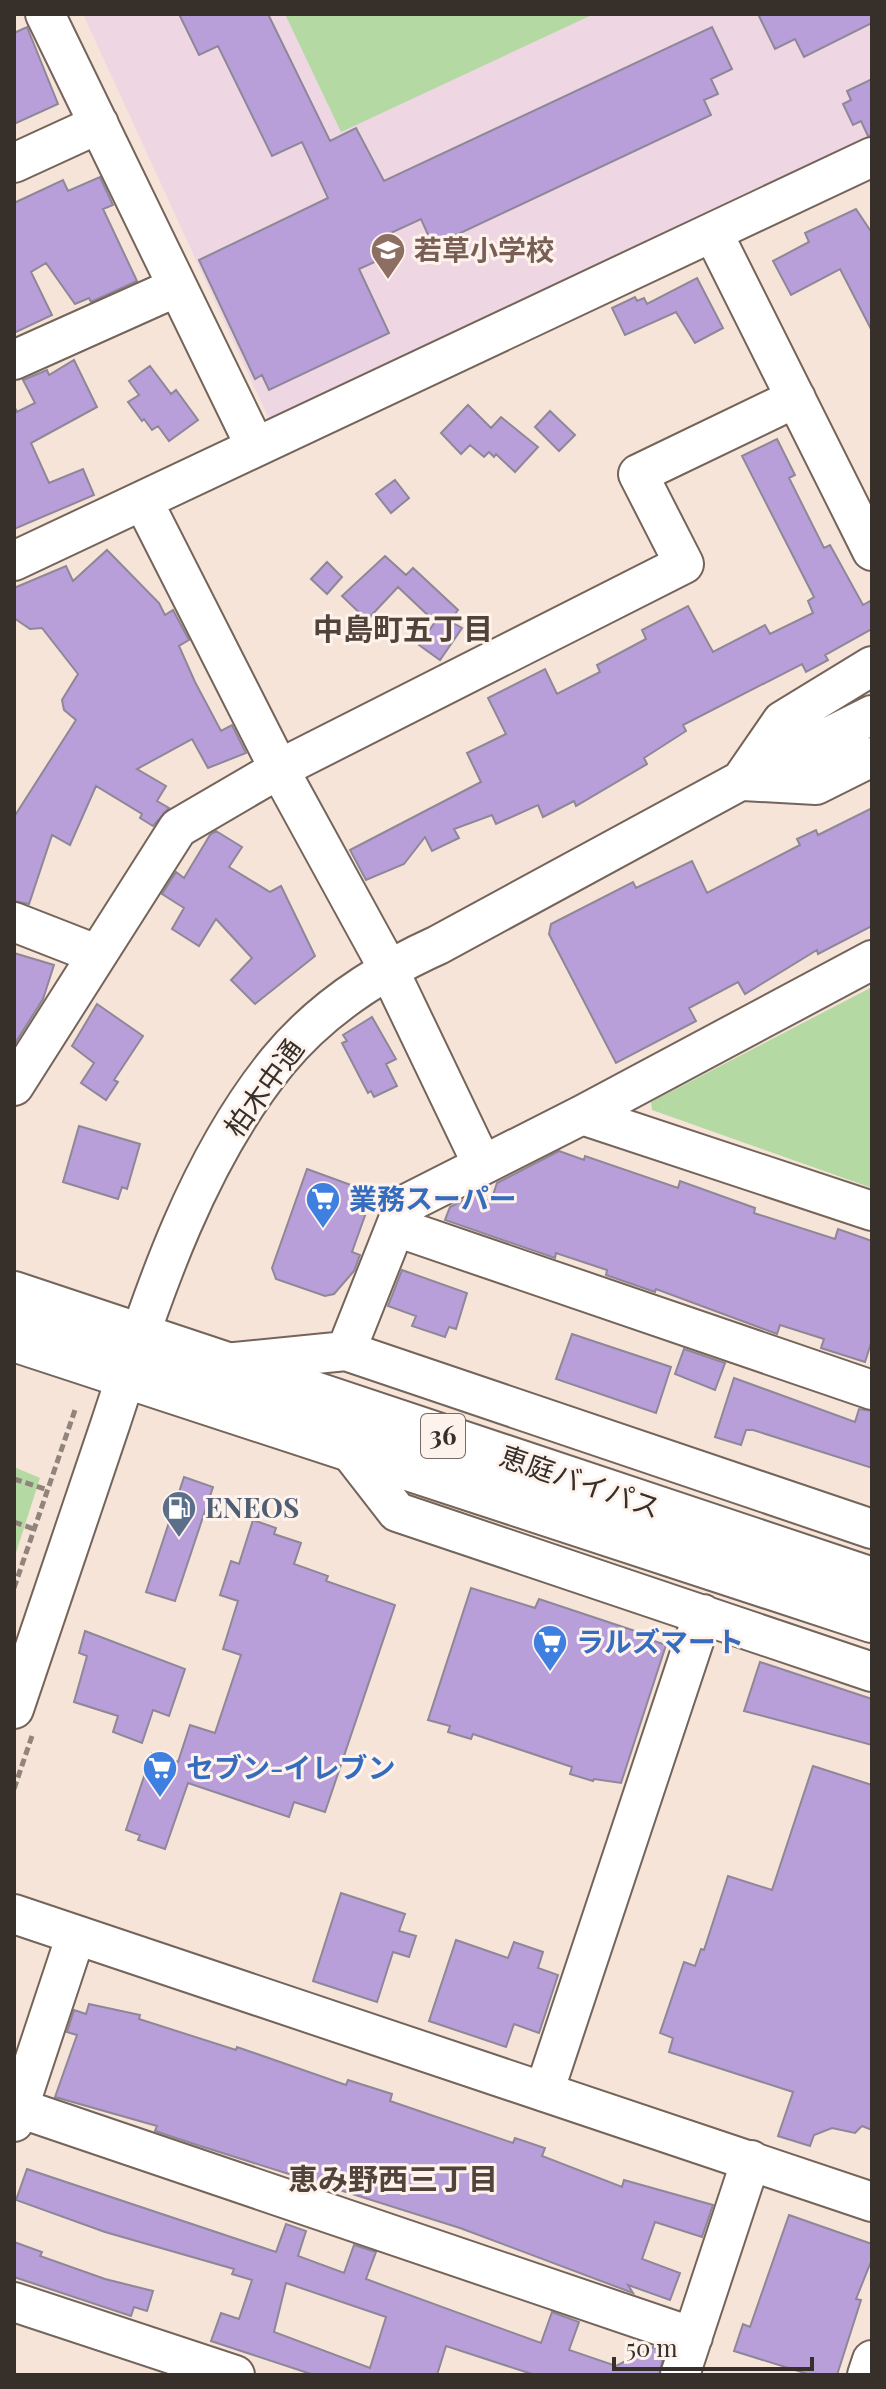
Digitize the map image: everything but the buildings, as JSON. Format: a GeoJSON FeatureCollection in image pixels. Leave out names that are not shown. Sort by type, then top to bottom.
{"type":"FeatureCollection","features":[{"type":"Feature","properties":{"kind":"highway","name":"恵庭バイパス"},"geometry":{"type":"LineString","coordinates":[[14,1294],[132,1356],[345,1445],[872,1620]]}},
{"type":"Feature","properties":{"kind":"highway","name":"恵庭バイパス"},"geometry":{"type":"LineString","coordinates":[[14,1339],[132,1356],[225,1363],[872,1580]]}},
{"type":"Feature","properties":{"kind":"street"},"geometry":{"type":"LineString","coordinates":[[45,14],[255,446]]}},
{"type":"Feature","properties":{"kind":"street"},"geometry":{"type":"LineString","coordinates":[[14,163],[99,124]]}},
{"type":"Feature","properties":{"kind":"street"},"geometry":{"type":"LineString","coordinates":[[14,561],[144,503],[255,446],[872,157]]}},
{"type":"Feature","properties":{"kind":"street"},"geometry":{"type":"LineString","coordinates":[[713,233],[872,551]]}},
{"type":"Feature","properties":{"kind":"street"},"geometry":{"type":"LineString","coordinates":[[14,360],[177,287]]}},
{"type":"Feature","properties":{"kind":"street"},"geometry":{"type":"LineString","coordinates":[[14,1086],[178,828],[279,769],[684,564],[638,474],[796,398]]}},
{"type":"Feature","properties":{"kind":"street"},"geometry":{"type":"LineString","coordinates":[[144,503],[279,769],[388,968],[482,1164]]}},
{"type":"Feature","properties":{"kind":"street"},"geometry":{"type":"LineString","coordinates":[[740,781],[782,721],[872,666]]}},
{"type":"Feature","properties":{"kind":"street","name":"柏木中通"},"geometry":{"type":"LineString","coordinates":[[14,1709],[132,1356],[205,1177],[250,1100],[305,1031],[388,968],[438,945],[740,781],[856,723]]}},
{"type":"Feature","properties":{"kind":"street"},"geometry":{"type":"LineString","coordinates":[[740,781],[816,785],[872,757]]}},
{"type":"Feature","properties":{"kind":"street"},"geometry":{"type":"LineString","coordinates":[[14,922],[96,954]]}},
{"type":"Feature","properties":{"kind":"street"},"geometry":{"type":"LineString","coordinates":[[346,1351],[404,1205],[582,1115],[872,960]]}},
{"type":"Feature","properties":{"kind":"street"},"geometry":{"type":"LineString","coordinates":[[582,1115],[872,1211]]}},
{"type":"Feature","properties":{"kind":"street"},"geometry":{"type":"LineString","coordinates":[[396,1227],[872,1390]]}},
{"type":"Feature","properties":{"kind":"street"},"geometry":{"type":"LineString","coordinates":[[225,1363],[346,1351],[872,1529]]}},
{"type":"Feature","properties":{"kind":"street"},"geometry":{"type":"LineString","coordinates":[[345,1445],[397,1512],[872,1672]]}},
{"type":"Feature","properties":{"kind":"street"},"geometry":{"type":"LineString","coordinates":[[544,2092],[703,1614]]}},
{"type":"Feature","properties":{"kind":"street"},"geometry":{"type":"LineString","coordinates":[[14,1914],[872,2202]]}},
{"type":"Feature","properties":{"kind":"street"},"geometry":{"type":"LineString","coordinates":[[76,1935],[16,2115],[693,2337]]}},
{"type":"Feature","properties":{"kind":"street"},"geometry":{"type":"LineString","coordinates":[[680,2375],[751,2160]]}},
{"type":"Feature","properties":{"kind":"street"},"geometry":{"type":"LineString","coordinates":[[14,2302],[235,2375]]}},
{"type":"Feature","properties":{"kind":"street"},"geometry":{"type":"LineString","coordinates":[[867,2375],[872,2360]]}},
{"type":"Feature","properties":{"kind":"path"},"geometry":{"type":"LineString","coordinates":[[14,1588],[75,1410]]}},
{"type":"Feature","properties":{"kind":"path"},"geometry":{"type":"LineString","coordinates":[[14,1479],[48,1490]]}},
{"type":"Feature","properties":{"kind":"path"},"geometry":{"type":"LineString","coordinates":[[14,1522],[34,1529]]}},
{"type":"Feature","properties":{"kind":"shaded area","name":"若草小学校"},"geometry":{"type":"Polygon","coordinates":[[[83,14],[872,14],[872,144],[269,419],[83,14]]]}},
{"type":"Feature","properties":{"kind":"green space"},"geometry":{"type":"Polygon","coordinates":[[[285,14],[594,14],[341,132],[285,14]]]}},
{"type":"Feature","properties":{"kind":"green space"},"geometry":{"type":"Polygon","coordinates":[[[872,987],[872,1188],[652,1110],[651,1102],[872,987]]]}},
{"type":"Feature","properties":{"kind":"green space"},"geometry":{"type":"Polygon","coordinates":[[[14,1467],[40,1478],[14,1559],[14,1467]]]}},
{"type":"Feature","properties":{"kind":"place","name":"若草小学校"},"geometry":{"type":"Point","coordinates":[388,281]}},
{"type":"Feature","properties":{"kind":"place","name":"業務スーパー"},"geometry":{"type":"Point","coordinates":[323,1230]}},
{"type":"Feature","properties":{"kind":"place","name":"ENEOS"},"geometry":{"type":"Point","coordinates":[179,1539]}},
{"type":"Feature","properties":{"kind":"place","name":"ラルズマート"},"geometry":{"type":"Point","coordinates":[550,1673]}},
{"type":"Feature","properties":{"kind":"place","name":"セブン-イレブン"},"geometry":{"type":"Point","coordinates":[160,1799]}},
{"type":"Feature","properties":{"kind":"district","name":"中島町五丁目"},"geometry":{"type":"Point","coordinates":[403,630]}},
{"type":"Feature","properties":{"kind":"district","name":"恵み野西三丁目"},"geometry":{"type":"Point","coordinates":[393,2180]}}]}
